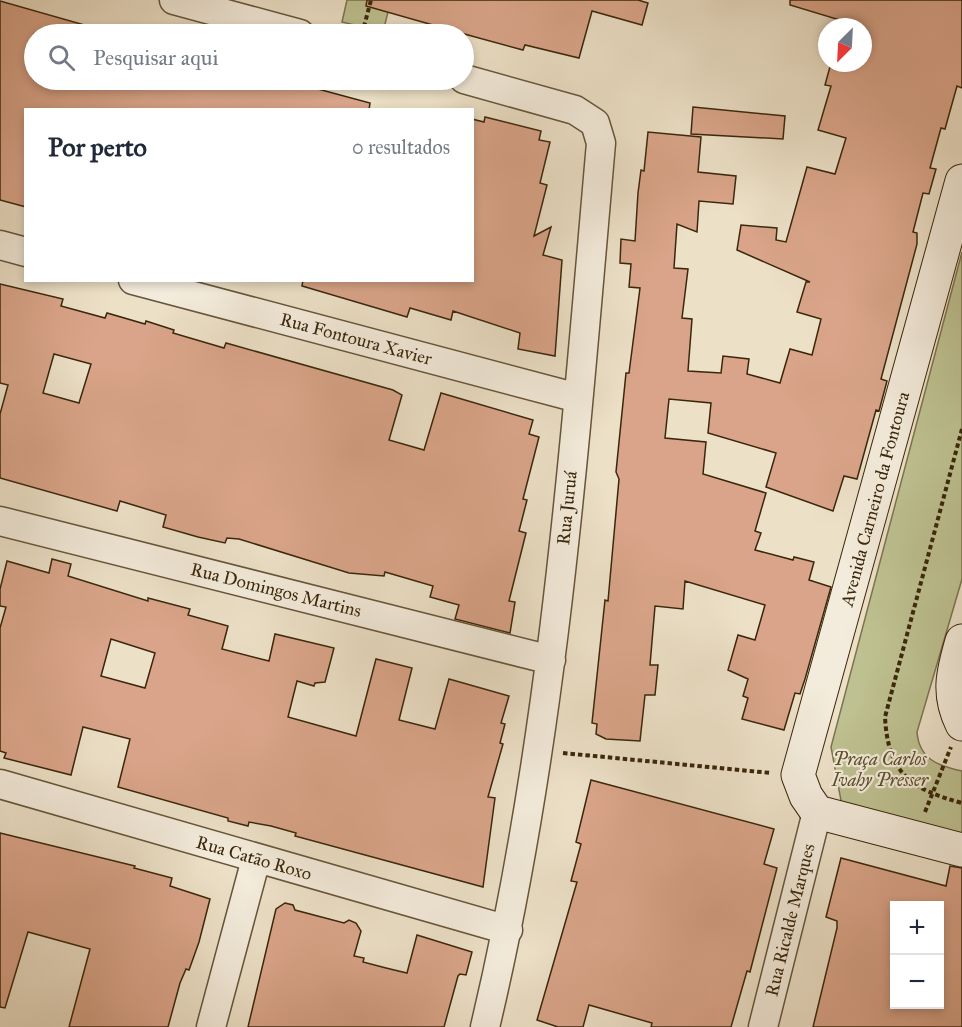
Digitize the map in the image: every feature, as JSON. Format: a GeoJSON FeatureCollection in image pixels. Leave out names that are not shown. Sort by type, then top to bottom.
{"type":"FeatureCollection","features":[{"type":"Feature","properties":{"kind":"main road","name":"Avenida Carneiro da Fontoura"},"geometry":{"type":"LineString","coordinates":[[798,775],[962,181]]}},
{"type":"Feature","properties":{"kind":"main road"},"geometry":{"type":"LineString","coordinates":[[957,735],[952,686],[962,641]]}},
{"type":"Feature","properties":{"kind":"main road"},"geometry":{"type":"LineString","coordinates":[[798,775],[806,796],[817,812],[962,850]]}},
{"type":"Feature","properties":{"kind":"street"},"geometry":{"type":"LineString","coordinates":[[174,0],[263,24]]}},
{"type":"Feature","properties":{"kind":"street","name":"Rua Juruá"},"geometry":{"type":"LineString","coordinates":[[474,82],[575,110],[595,123],[601,143],[551,660],[508,930],[485,1027]]}},
{"type":"Feature","properties":{"kind":"street"},"geometry":{"type":"LineString","coordinates":[[0,245],[24,251]]}},
{"type":"Feature","properties":{"kind":"street","name":"Rua Fontoura Xavier"},"geometry":{"type":"LineString","coordinates":[[141,282],[578,398]]}},
{"type":"Feature","properties":{"kind":"street","name":"Rua Domingos Martins"},"geometry":{"type":"LineString","coordinates":[[0,521],[551,660]]}},
{"type":"Feature","properties":{"kind":"street","name":"Rua Catão Roxo"},"geometry":{"type":"LineString","coordinates":[[0,784],[508,930]]}},
{"type":"Feature","properties":{"kind":"street","name":"Rua Ricalde Marques"},"geometry":{"type":"LineString","coordinates":[[763,1027],[817,812]]}},
{"type":"Feature","properties":{"kind":"street"},"geometry":{"type":"LineString","coordinates":[[211,1027],[256,859]]}},
{"type":"Feature","properties":{"kind":"path"},"geometry":{"type":"LineString","coordinates":[[365,24],[371,0]]}},
{"type":"Feature","properties":{"kind":"path"},"geometry":{"type":"LineString","coordinates":[[962,429],[885,717],[886,741],[895,763],[910,782],[931,795],[962,803]]}},
{"type":"Feature","properties":{"kind":"path"},"geometry":{"type":"LineString","coordinates":[[917,839],[931,795],[957,735]]}},
{"type":"Feature","properties":{"kind":"path"},"geometry":{"type":"LineString","coordinates":[[537,750],[798,775]]}},
{"type":"Feature","properties":{"kind":"green space"},"geometry":{"type":"Polygon","coordinates":[[[347,0],[391,0],[385,24],[342,22],[347,0]]]}},
{"type":"Feature","properties":{"kind":"green space","name":"Praça Carlos Ivahy Presser"},"geometry":{"type":"Polygon","coordinates":[[[962,252],[962,579],[917,732],[922,749],[931,760],[945,767],[962,771],[962,835],[842,806],[831,747],[962,252]]]}},
{"type":"Feature","properties":{"kind":"building"},"geometry":{"type":"Polygon","coordinates":[[[367,0],[638,0],[648,3],[642,25],[592,11],[579,58],[525,45],[523,50],[474,37],[474,24],[429,24],[366,6],[367,0]]]}},
{"type":"Feature","properties":{"kind":"building"},"geometry":{"type":"Polygon","coordinates":[[[790,0],[962,0],[962,88],[957,86],[945,129],[941,128],[930,168],[936,169],[929,194],[923,193],[913,232],[917,233],[917,244],[881,379],[887,381],[879,411],[876,410],[857,479],[844,476],[833,511],[766,487],[776,453],[708,433],[711,403],[669,399],[665,438],[706,442],[703,474],[766,493],[755,531],[761,533],[755,550],[793,560],[794,557],[814,562],[809,580],[831,587],[805,679],[800,694],[795,693],[784,730],[742,719],[748,698],[743,696],[748,679],[728,670],[738,635],[755,640],[765,605],[685,581],[683,609],[655,606],[650,665],[658,665],[655,695],[645,695],[640,741],[606,739],[596,734],[597,724],[592,723],[605,600],[608,601],[619,479],[616,472],[626,373],[629,373],[640,288],[629,287],[631,264],[620,263],[621,239],[635,241],[638,193],[641,170],[644,171],[648,132],[701,137],[698,172],[736,176],[733,204],[699,201],[697,232],[677,224],[674,268],[688,269],[682,318],[692,319],[688,371],[721,373],[723,356],[749,359],[747,374],[780,383],[790,349],[812,355],[821,319],[797,312],[806,282],[810,282],[737,250],[741,225],[777,228],[776,240],[786,242],[807,167],[835,174],[846,138],[818,130],[831,86],[825,85],[829,72],[872,72],[872,18],[833,18],[790,5],[790,0]]]}},
{"type":"Feature","properties":{"kind":"building"},"geometry":{"type":"Polygon","coordinates":[[[0,1],[81,24],[24,24],[24,90],[322,90],[370,103],[369,108],[24,108],[24,206],[0,200],[0,1]]]}},
{"type":"Feature","properties":{"kind":"building"},"geometry":{"type":"Polygon","coordinates":[[[693,107],[785,116],[783,139],[691,134],[693,107]]]}},
{"type":"Feature","properties":{"kind":"building"},"geometry":{"type":"Polygon","coordinates":[[[485,117],[541,131],[539,140],[550,142],[540,183],[547,185],[534,236],[551,227],[543,255],[562,260],[555,356],[518,349],[520,333],[453,311],[451,320],[410,308],[407,317],[302,286],[303,282],[474,282],[474,120],[484,122],[485,117]]]}},
{"type":"Feature","properties":{"kind":"building"},"geometry":{"type":"Polygon","coordinates":[[[0,284],[63,299],[61,306],[105,318],[107,313],[145,324],[146,321],[174,330],[173,333],[224,348],[226,343],[393,390],[402,395],[389,440],[424,450],[441,393],[533,420],[529,434],[539,437],[523,499],[527,500],[519,531],[526,533],[509,601],[515,602],[510,633],[455,619],[459,605],[430,597],[433,586],[385,572],[384,576],[349,573],[239,539],[227,538],[225,543],[198,537],[163,527],[166,515],[120,501],[117,511],[0,478],[0,414],[8,385],[0,383],[0,284]],[[54,354],[43,393],[79,403],[91,364],[54,354]]]}},
{"type":"Feature","properties":{"kind":"building"},"geometry":{"type":"Polygon","coordinates":[[[52,559],[71,564],[68,576],[148,601],[148,598],[190,609],[188,615],[228,626],[222,649],[269,661],[275,634],[334,648],[325,682],[315,683],[314,686],[297,681],[288,717],[356,736],[376,659],[412,668],[399,720],[435,729],[449,679],[509,696],[501,723],[505,724],[500,743],[503,744],[488,797],[495,798],[483,887],[295,836],[296,833],[271,826],[249,822],[248,826],[228,821],[228,818],[118,787],[130,739],[83,727],[71,775],[4,758],[6,753],[0,751],[0,628],[6,607],[0,606],[0,589],[7,561],[49,573],[52,559]],[[111,639],[101,676],[145,688],[155,653],[111,639]]]}},
{"type":"Feature","properties":{"kind":"building"},"geometry":{"type":"Polygon","coordinates":[[[591,780],[774,829],[764,864],[777,868],[750,972],[747,971],[731,1027],[651,1027],[652,1023],[589,1005],[583,1027],[558,1027],[537,1020],[577,882],[571,881],[581,844],[576,842],[591,780]]]}},
{"type":"Feature","properties":{"kind":"building"},"geometry":{"type":"Polygon","coordinates":[[[0,833],[135,866],[134,868],[172,878],[170,886],[210,899],[199,942],[189,970],[186,969],[180,983],[168,1027],[69,1027],[90,949],[28,932],[5,1008],[0,1007],[0,833]]]}},
{"type":"Feature","properties":{"kind":"building"},"geometry":{"type":"Polygon","coordinates":[[[841,858],[946,886],[950,866],[962,868],[962,1027],[813,1027],[837,921],[826,917],[841,858]]]}},
{"type":"Feature","properties":{"kind":"building"},"geometry":{"type":"Polygon","coordinates":[[[285,903],[293,905],[295,910],[344,923],[349,920],[356,923],[361,931],[354,956],[364,958],[363,962],[407,973],[417,935],[472,952],[466,975],[458,976],[444,1027],[248,1027],[276,909],[285,903]]]}}]}
